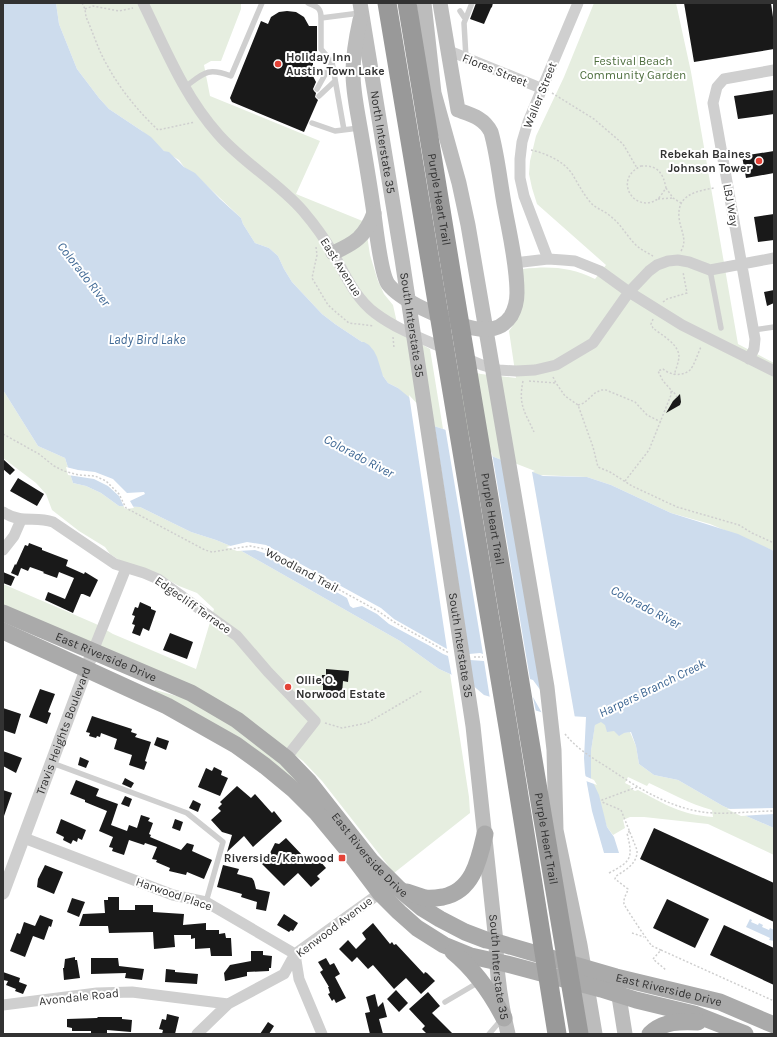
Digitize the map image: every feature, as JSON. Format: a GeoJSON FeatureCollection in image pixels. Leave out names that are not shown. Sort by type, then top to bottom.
{"type":"FeatureCollection","features":[{"type":"Feature","properties":{"kind":"highway","name":"Purple Heart Trail"},"geometry":{"type":"LineString","coordinates":[[387,3],[509,733],[557,1034]]}},
{"type":"Feature","properties":{"kind":"highway","name":"Purple Heart Trail"},"geometry":{"type":"LineString","coordinates":[[407,3],[579,1034]]}},
{"type":"Feature","properties":{"kind":"highway"},"geometry":{"type":"LineString","coordinates":[[413,36],[417,12],[416,3]]}},
{"type":"Feature","properties":{"kind":"main road"},"geometry":{"type":"LineString","coordinates":[[424,3],[434,93],[459,184],[468,225],[547,687],[556,784],[556,830],[583,959],[595,1034]]}},
{"type":"Feature","properties":{"kind":"main road"},"geometry":{"type":"LineString","coordinates":[[361,8],[354,46],[353,74],[360,127],[385,279],[398,294],[412,302],[451,321],[483,330],[502,325],[511,316],[516,304],[517,293],[514,263],[491,132],[484,121],[478,117],[458,110],[440,3]]}},
{"type":"Feature","properties":{"kind":"main road","name":"North Interstate 35"},"geometry":{"type":"LineString","coordinates":[[361,8],[402,258]]}},
{"type":"Feature","properties":{"kind":"main road"},"geometry":{"type":"LineString","coordinates":[[333,253],[352,244],[368,228],[374,213]]}},
{"type":"Feature","properties":{"kind":"main road"},"geometry":{"type":"LineString","coordinates":[[352,244],[362,244],[375,249],[380,253]]}},
{"type":"Feature","properties":{"kind":"main road","name":"South Interstate 35"},"geometry":{"type":"LineString","coordinates":[[402,258],[473,726],[496,942],[502,963],[504,1018],[508,1034]]}},
{"type":"Feature","properties":{"kind":"main road","name":"East Riverside Drive"},"geometry":{"type":"LineString","coordinates":[[3,613],[191,693],[237,720],[286,758],[309,782],[371,861],[398,888],[422,908],[440,919],[486,940],[515,948],[606,980],[619,996],[694,1014],[745,1034]]}},
{"type":"Feature","properties":{"kind":"main road","name":"East Riverside Drive"},"geometry":{"type":"LineString","coordinates":[[3,631],[167,706],[236,745],[294,790],[317,813],[380,893],[417,928],[444,945],[471,956],[502,963],[606,980],[720,1002],[774,1025]]}},
{"type":"Feature","properties":{"kind":"main road"},"geometry":{"type":"LineString","coordinates":[[398,888],[425,898],[432,899],[450,895],[462,888],[472,876],[478,864],[484,834]]}},
{"type":"Feature","properties":{"kind":"main road"},"geometry":{"type":"LineString","coordinates":[[444,945],[465,962],[481,981],[504,1018]]}},
{"type":"Feature","properties":{"kind":"main road"},"geometry":{"type":"LineString","coordinates":[[619,996],[625,1034]]}},
{"type":"Feature","properties":{"kind":"main road"},"geometry":{"type":"LineString","coordinates":[[650,1034],[665,1024],[682,1021],[722,1024]]}},
{"type":"Feature","properties":{"kind":"street","name":"Waller Street"},"geometry":{"type":"LineString","coordinates":[[548,259],[524,196],[520,178],[520,159],[522,142],[528,122],[547,91],[578,3]]}},
{"type":"Feature","properties":{"kind":"street","name":"East Avenue"},"geometry":{"type":"LineString","coordinates":[[144,6],[185,87],[218,135],[233,150],[293,200],[312,222],[333,253],[344,274],[362,299],[374,312],[392,323],[482,365],[498,370],[524,371],[556,365],[593,343],[629,292],[649,271],[657,265],[668,261],[678,260],[689,262],[710,270]]}},
{"type":"Feature","properties":{"kind":"street","name":"Flores Street"},"geometry":{"type":"LineString","coordinates":[[447,50],[547,91]]}},
{"type":"Feature","properties":{"kind":"street","name":"LBJ Way"},"geometry":{"type":"LineString","coordinates":[[749,359],[754,348],[755,339],[713,103],[717,87],[724,79],[774,70]]}},
{"type":"Feature","properties":{"kind":"street"},"geometry":{"type":"LineString","coordinates":[[710,270],[774,258]]}},
{"type":"Feature","properties":{"kind":"street"},"geometry":{"type":"LineString","coordinates":[[514,263],[548,259],[576,261],[600,271],[629,292],[682,325],[774,371]]}},
{"type":"Feature","properties":{"kind":"street","name":"Edgecliff Terrace"},"geometry":{"type":"LineString","coordinates":[[3,512],[21,520],[45,519],[53,522],[110,561],[158,579],[238,636],[268,672],[315,721]]}},
{"type":"Feature","properties":{"kind":"street"},"geometry":{"type":"LineString","coordinates":[[3,550],[17,532],[21,520]]}},
{"type":"Feature","properties":{"kind":"street","name":"Travis Heights Boulevard"},"geometry":{"type":"LineString","coordinates":[[3,893],[93,651],[126,568]]}},
{"type":"Feature","properties":{"kind":"street"},"geometry":{"type":"LineString","coordinates":[[286,758],[315,721]]}},
{"type":"Feature","properties":{"kind":"street","name":"Harwood Place"},"geometry":{"type":"LineString","coordinates":[[24,838],[173,895],[206,902],[295,954]]}},
{"type":"Feature","properties":{"kind":"street","name":"Kenwood Avenue"},"geometry":{"type":"LineString","coordinates":[[197,1034],[228,1004],[284,974],[295,954],[380,893]]}},
{"type":"Feature","properties":{"kind":"street"},"geometry":{"type":"LineString","coordinates":[[295,954],[299,979],[322,1034]]}},
{"type":"Feature","properties":{"kind":"street","name":"Avondale Road"},"geometry":{"type":"LineString","coordinates":[[3,1006],[97,993],[132,992],[228,1004]]}},
{"type":"Feature","properties":{"kind":"lane"},"geometry":{"type":"LineString","coordinates":[[185,87],[203,74],[210,71],[231,76],[262,3]]}},
{"type":"Feature","properties":{"kind":"lane"},"geometry":{"type":"LineString","coordinates":[[308,3],[318,7],[321,12],[321,48],[332,62],[344,130]]}},
{"type":"Feature","properties":{"kind":"lane"},"geometry":{"type":"LineString","coordinates":[[464,23],[472,3]]}},
{"type":"Feature","properties":{"kind":"lane"},"geometry":{"type":"LineString","coordinates":[[321,18],[361,8]]}},
{"type":"Feature","properties":{"kind":"lane"},"geometry":{"type":"LineString","coordinates":[[463,10],[466,58]]}},
{"type":"Feature","properties":{"kind":"lane"},"geometry":{"type":"LineString","coordinates":[[317,89],[332,62]]}},
{"type":"Feature","properties":{"kind":"lane"},"geometry":{"type":"LineString","coordinates":[[319,96],[335,81]]}},
{"type":"Feature","properties":{"kind":"lane"},"geometry":{"type":"LineString","coordinates":[[312,123],[335,131],[360,127]]}},
{"type":"Feature","properties":{"kind":"lane"},"geometry":{"type":"LineString","coordinates":[[710,270],[721,328]]}},
{"type":"Feature","properties":{"kind":"lane"},"geometry":{"type":"LineString","coordinates":[[753,330],[774,327]]}},
{"type":"Feature","properties":{"kind":"lane"},"geometry":{"type":"LineString","coordinates":[[52,763],[187,813],[223,842],[206,902]]}},
{"type":"Feature","properties":{"kind":"lane"},"geometry":{"type":"LineString","coordinates":[[445,1002],[481,981]]}},
{"type":"Feature","properties":{"kind":"lane"},"geometry":{"type":"LineString","coordinates":[[489,1034],[504,1018]]}},
{"type":"Feature","properties":{"kind":"path"},"geometry":{"type":"LineString","coordinates":[[82,3],[85,9],[86,17],[106,64],[134,104],[158,130],[198,121]]}},
{"type":"Feature","properties":{"kind":"path"},"geometry":{"type":"LineString","coordinates":[[85,9],[93,6],[119,11],[133,7],[135,12],[144,6]]}},
{"type":"Feature","properties":{"kind":"path"},"geometry":{"type":"LineString","coordinates":[[547,91],[594,119],[612,134],[623,144],[637,168]]}},
{"type":"Feature","properties":{"kind":"path"},"geometry":{"type":"LineString","coordinates":[[531,150],[542,153],[564,166],[574,175],[581,189],[594,205],[609,214],[642,250],[654,257]]}},
{"type":"Feature","properties":{"kind":"path"},"geometry":{"type":"LineString","coordinates":[[673,198],[662,198],[649,203],[635,199],[630,194],[628,187],[630,174],[641,166],[656,168],[662,174],[666,188],[673,198],[681,203]]}},
{"type":"Feature","properties":{"kind":"path"},"geometry":{"type":"LineString","coordinates":[[656,200],[666,188]]}},
{"type":"Feature","properties":{"kind":"path"},"geometry":{"type":"LineString","coordinates":[[681,251],[684,247],[685,237],[679,217],[681,203],[692,193],[714,188]]}},
{"type":"Feature","properties":{"kind":"path"},"geometry":{"type":"LineString","coordinates":[[316,247],[317,255],[312,278],[328,305],[349,322],[375,326]]}},
{"type":"Feature","properties":{"kind":"path"},"geometry":{"type":"LineString","coordinates":[[662,303],[667,298],[687,293],[682,270]]}},
{"type":"Feature","properties":{"kind":"path"},"geometry":{"type":"LineString","coordinates":[[654,317],[651,324],[653,328],[674,345],[677,350],[679,356],[674,375]]}},
{"type":"Feature","properties":{"kind":"path"},"geometry":{"type":"LineString","coordinates":[[677,397],[673,391],[671,392],[658,371],[663,369],[669,374],[674,375],[686,373],[691,369],[701,346]]}},
{"type":"Feature","properties":{"kind":"path"},"geometry":{"type":"LineString","coordinates":[[524,371],[521,392],[522,407],[534,432]]}},
{"type":"Feature","properties":{"kind":"path"},"geometry":{"type":"LineString","coordinates":[[556,384],[565,396],[578,405],[593,447],[598,468],[610,472],[677,507],[739,525],[774,543]]}},
{"type":"Feature","properties":{"kind":"path"},"geometry":{"type":"LineString","coordinates":[[578,405],[584,403],[595,393],[601,390],[606,390],[635,402],[647,415],[661,422]]}},
{"type":"Feature","properties":{"kind":"path"},"geometry":{"type":"LineString","coordinates":[[625,481],[649,450],[661,422],[671,392]]}},
{"type":"Feature","properties":{"kind":"path","name":"Woodland Trail"},"geometry":{"type":"LineString","coordinates":[[3,434],[39,454],[54,466],[64,471],[79,475],[95,476],[106,481],[119,494],[126,508],[205,550],[212,552],[244,546],[265,549],[378,611],[447,653],[455,654]]}},
{"type":"Feature","properties":{"kind":"path"},"geometry":{"type":"LineString","coordinates":[[470,656],[483,657]]}},
{"type":"Feature","properties":{"kind":"path"},"geometry":{"type":"LineString","coordinates":[[315,721],[342,728],[367,723],[422,691]]}},
{"type":"Feature","properties":{"kind":"path"},"geometry":{"type":"LineString","coordinates":[[580,749],[626,780],[679,807],[712,813],[774,811]]}},
{"type":"Feature","properties":{"kind":"path"},"geometry":{"type":"LineString","coordinates":[[638,787],[602,800],[602,802],[621,810],[630,831],[637,855],[631,866],[616,876],[615,879],[627,887],[628,891],[624,898],[624,904],[644,937],[652,946],[774,1001]]}},
{"type":"Feature","properties":{"kind":"path"},"geometry":{"type":"LineString","coordinates":[[609,873],[627,862],[630,856],[631,846],[627,832],[630,831]]}},
{"type":"Feature","properties":{"kind":"path"},"geometry":{"type":"LineString","coordinates":[[632,933],[644,937]]}},
{"type":"Feature","properties":{"kind":"path"},"geometry":{"type":"LineString","coordinates":[[661,950],[653,959],[666,970]]}},
{"type":"Feature","properties":{"kind":"green space"},"geometry":{"type":"Polygon","coordinates":[[[56,3],[241,3],[241,9],[221,61],[211,61],[204,65],[210,96],[320,141],[296,194],[365,222],[370,255],[378,281],[384,294],[393,305],[399,332],[430,349],[443,429],[434,426],[398,388],[388,383],[362,342],[322,314],[292,282],[278,256],[269,248],[255,243],[241,218],[201,180],[184,167],[179,160],[164,151],[142,131],[109,109],[99,98],[77,69],[59,24],[56,3]]]}},
{"type":"Feature","properties":{"kind":"green space","name":"Festival Beach Community Garden"},"geometry":{"type":"Polygon","coordinates":[[[594,3],[676,3],[691,72],[738,344],[774,363],[774,551],[710,524],[671,513],[611,485],[587,477],[539,475],[494,457],[467,437],[456,368],[481,374],[516,378],[509,331],[516,321],[523,269],[560,268],[577,272],[595,279],[606,265],[537,204],[529,174],[530,161],[536,136],[564,77],[594,3]]]}},
{"type":"Feature","properties":{"kind":"green space"},"geometry":{"type":"Polygon","coordinates":[[[3,390],[38,446],[65,458],[73,483],[86,486],[101,493],[119,506],[140,507],[191,532],[238,549],[400,641],[439,669],[450,674],[469,797],[470,813],[394,873],[322,781],[303,761],[283,746],[3,606],[3,584],[96,624],[113,634],[196,669],[214,609],[197,593],[179,586],[158,574],[122,562],[110,554],[105,547],[79,531],[52,510],[46,494],[36,483],[3,458],[3,390]]]}},
{"type":"Feature","properties":{"kind":"green space"},"geometry":{"type":"Polygon","coordinates":[[[155,690],[191,700],[243,729],[315,797],[154,692],[155,690]]]}},
{"type":"Feature","properties":{"kind":"green space"},"geometry":{"type":"Polygon","coordinates":[[[601,721],[611,729],[618,732],[630,732],[636,746],[639,764],[654,775],[678,780],[723,806],[774,828],[774,855],[708,824],[644,817],[630,817],[623,820],[625,828],[613,835],[607,827],[591,778],[591,751],[595,724],[601,721]],[[628,777],[625,783],[631,786],[630,788],[635,791],[638,790],[674,808],[692,814],[713,817],[712,810],[704,808],[649,783],[647,786],[628,777]]]}},
{"type":"Feature","properties":{"kind":"water","name":"Lady Bird Lake"},"geometry":{"type":"Polygon","coordinates":[[[3,3],[56,3],[59,24],[77,69],[99,98],[109,109],[151,137],[164,151],[169,152],[184,167],[195,173],[241,218],[255,243],[269,248],[278,256],[292,282],[322,314],[362,342],[369,345],[377,357],[383,376],[388,383],[398,388],[410,398],[434,426],[467,437],[494,457],[543,476],[587,477],[611,485],[671,513],[738,534],[774,551],[774,828],[723,806],[678,780],[654,775],[639,764],[636,746],[631,732],[624,733],[619,736],[614,731],[607,732],[605,725],[601,722],[595,725],[591,751],[591,778],[599,795],[607,827],[614,837],[619,853],[604,853],[592,811],[585,773],[584,758],[586,717],[551,715],[484,695],[470,683],[439,669],[400,641],[238,549],[191,532],[140,507],[119,506],[101,493],[86,486],[73,483],[65,458],[38,446],[3,390],[3,3]]]}},
{"type":"Feature","properties":{"kind":"water"},"geometry":{"type":"Polygon","coordinates":[[[750,919],[752,920],[751,922],[758,925],[759,923],[763,925],[762,927],[769,930],[770,928],[774,930],[774,941],[769,940],[770,938],[746,927],[750,919]]]}},
{"type":"Feature","properties":{"kind":"pier"},"geometry":{"type":"Polygon","coordinates":[[[409,395],[434,422],[469,654],[483,654],[445,427],[468,436],[492,453],[530,679],[533,680],[541,691],[504,459],[535,471],[532,472],[575,718],[551,717],[543,715],[533,697],[536,712],[490,699],[484,661],[470,660],[469,685],[452,677],[448,656],[389,624],[377,614],[362,606],[353,608],[350,606],[347,598],[270,555],[255,550],[237,551],[226,547],[247,542],[266,545],[381,608],[394,619],[447,649],[409,395]]]}},
{"type":"Feature","properties":{"kind":"pier"},"geometry":{"type":"Polygon","coordinates":[[[66,467],[95,472],[113,479],[127,493],[144,492],[145,494],[130,501],[134,508],[125,509],[119,496],[108,486],[94,479],[68,475],[66,467]]]}},
{"type":"Feature","properties":{"kind":"pier"},"geometry":{"type":"Polygon","coordinates":[[[582,756],[585,776],[594,780],[597,785],[586,781],[591,810],[604,855],[602,854],[590,811],[583,774],[582,756]]]}},
{"type":"Feature","properties":{"kind":"pier"},"geometry":{"type":"Polygon","coordinates":[[[774,808],[774,814],[741,816],[727,809],[774,808]]]}},
{"type":"Feature","properties":{"kind":"building"},"geometry":{"type":"Polygon","coordinates":[[[476,3],[493,3],[484,24],[470,19],[476,3]]]}},
{"type":"Feature","properties":{"kind":"building"},"geometry":{"type":"Polygon","coordinates":[[[684,3],[771,3],[773,17],[774,16],[774,49],[694,62],[684,3]]]}},
{"type":"Feature","properties":{"kind":"building","name":"Holiday Inn Austin Town Lake"},"geometry":{"type":"Polygon","coordinates":[[[279,12],[296,12],[304,17],[309,26],[317,26],[317,51],[313,53],[313,76],[316,82],[313,89],[316,93],[315,97],[318,100],[304,132],[232,102],[230,98],[261,21],[268,24],[271,17],[279,12]]]}},
{"type":"Feature","properties":{"kind":"building"},"geometry":{"type":"Polygon","coordinates":[[[774,90],[774,114],[738,119],[734,96],[774,90]]]}},
{"type":"Feature","properties":{"kind":"building","name":"Rebekah Baines Johnson Tower"},"geometry":{"type":"Polygon","coordinates":[[[774,151],[774,173],[746,178],[742,156],[774,151]]]}},
{"type":"Feature","properties":{"kind":"building"},"geometry":{"type":"Polygon","coordinates":[[[774,214],[774,240],[758,242],[754,217],[774,214]]]}},
{"type":"Feature","properties":{"kind":"building"},"geometry":{"type":"Polygon","coordinates":[[[774,290],[774,303],[767,306],[764,292],[774,290]]]}},
{"type":"Feature","properties":{"kind":"building"},"geometry":{"type":"Polygon","coordinates":[[[680,394],[680,405],[666,413],[673,401],[680,394]]]}},
{"type":"Feature","properties":{"kind":"building"},"geometry":{"type":"Polygon","coordinates":[[[3,459],[15,470],[10,475],[3,469],[3,459]]]}},
{"type":"Feature","properties":{"kind":"building"},"geometry":{"type":"Polygon","coordinates":[[[18,478],[44,494],[37,506],[10,491],[18,478]]]}},
{"type":"Feature","properties":{"kind":"building"},"geometry":{"type":"Polygon","coordinates":[[[29,543],[42,548],[42,550],[68,560],[66,566],[84,574],[85,572],[98,580],[90,597],[81,594],[73,613],[45,600],[48,592],[65,599],[74,578],[59,572],[57,578],[30,567],[28,571],[21,568],[18,576],[11,573],[25,545],[28,546],[29,543]]]}},
{"type":"Feature","properties":{"kind":"building"},"geometry":{"type":"Polygon","coordinates":[[[3,572],[15,577],[11,586],[3,583],[3,572]]]}},
{"type":"Feature","properties":{"kind":"building"},"geometry":{"type":"Polygon","coordinates":[[[140,602],[156,611],[149,631],[143,628],[140,636],[132,633],[135,625],[132,624],[135,616],[132,615],[135,607],[138,608],[140,602]]]}},
{"type":"Feature","properties":{"kind":"building"},"geometry":{"type":"Polygon","coordinates":[[[170,633],[193,642],[187,659],[163,650],[170,633]]]}},
{"type":"Feature","properties":{"kind":"building"},"geometry":{"type":"Polygon","coordinates":[[[326,669],[349,671],[348,682],[343,681],[342,694],[336,693],[336,698],[327,697],[327,693],[323,692],[323,685],[321,685],[322,675],[326,675],[326,669]]]}},
{"type":"Feature","properties":{"kind":"building"},"geometry":{"type":"Polygon","coordinates":[[[40,689],[55,694],[48,712],[51,713],[47,724],[29,717],[40,689]]]}},
{"type":"Feature","properties":{"kind":"building"},"geometry":{"type":"Polygon","coordinates":[[[3,708],[21,714],[15,734],[3,730],[3,708]]]}},
{"type":"Feature","properties":{"kind":"building"},"geometry":{"type":"Polygon","coordinates":[[[92,716],[132,729],[131,732],[137,734],[135,737],[151,742],[145,761],[147,762],[144,770],[129,765],[132,755],[114,749],[117,739],[101,733],[100,737],[97,736],[96,738],[89,736],[90,733],[86,732],[92,716]]]}},
{"type":"Feature","properties":{"kind":"building"},"geometry":{"type":"Polygon","coordinates":[[[157,737],[169,741],[166,750],[154,745],[157,737]]]}},
{"type":"Feature","properties":{"kind":"building"},"geometry":{"type":"Polygon","coordinates":[[[3,751],[22,758],[16,773],[3,766],[3,751]]]}},
{"type":"Feature","properties":{"kind":"building"},"geometry":{"type":"Polygon","coordinates":[[[80,757],[89,761],[86,768],[78,765],[80,757]]]}},
{"type":"Feature","properties":{"kind":"building"},"geometry":{"type":"Polygon","coordinates":[[[214,767],[222,771],[221,775],[228,778],[220,796],[198,787],[206,768],[212,771],[214,767]]]}},
{"type":"Feature","properties":{"kind":"building"},"geometry":{"type":"Polygon","coordinates":[[[125,778],[134,783],[131,788],[122,784],[125,778]]]}},
{"type":"Feature","properties":{"kind":"building"},"geometry":{"type":"Polygon","coordinates":[[[76,780],[99,789],[96,796],[118,804],[111,825],[127,831],[129,825],[137,828],[141,815],[150,818],[148,821],[153,823],[149,834],[151,835],[150,837],[181,850],[187,843],[194,845],[192,851],[212,860],[204,879],[187,872],[186,875],[169,871],[170,868],[156,862],[157,860],[152,859],[157,847],[145,843],[144,845],[129,840],[124,855],[112,851],[113,848],[109,847],[113,837],[99,831],[107,811],[70,794],[76,780]]]}},
{"type":"Feature","properties":{"kind":"building"},"geometry":{"type":"Polygon","coordinates":[[[237,786],[251,798],[255,794],[272,813],[274,811],[282,821],[253,847],[244,836],[227,852],[232,835],[222,832],[211,820],[221,811],[218,808],[222,804],[220,802],[237,786]]]}},
{"type":"Feature","properties":{"kind":"building"},"geometry":{"type":"Polygon","coordinates":[[[3,790],[12,793],[4,816],[3,815],[3,790]]]}},
{"type":"Feature","properties":{"kind":"building"},"geometry":{"type":"Polygon","coordinates":[[[125,796],[132,799],[129,807],[121,804],[125,796]]]}},
{"type":"Feature","properties":{"kind":"building"},"geometry":{"type":"Polygon","coordinates":[[[193,800],[201,804],[198,812],[189,808],[193,800]]]}},
{"type":"Feature","properties":{"kind":"building"},"geometry":{"type":"Polygon","coordinates":[[[61,819],[86,830],[82,840],[78,838],[77,842],[73,840],[71,844],[63,840],[64,837],[56,833],[61,819]]]}},
{"type":"Feature","properties":{"kind":"building"},"geometry":{"type":"Polygon","coordinates":[[[175,819],[183,822],[180,831],[172,828],[175,819]]]}},
{"type":"Feature","properties":{"kind":"building"},"geometry":{"type":"Polygon","coordinates":[[[654,828],[774,883],[774,922],[640,859],[654,828]]]}},
{"type":"Feature","properties":{"kind":"building"},"geometry":{"type":"Polygon","coordinates":[[[286,838],[303,856],[305,854],[314,864],[319,860],[326,868],[317,876],[320,879],[311,887],[298,873],[284,886],[260,862],[270,853],[275,843],[279,844],[286,838]]]}},
{"type":"Feature","properties":{"kind":"building"},"geometry":{"type":"Polygon","coordinates":[[[45,865],[63,872],[54,894],[37,887],[38,879],[45,865]]]}},
{"type":"Feature","properties":{"kind":"building"},"geometry":{"type":"Polygon","coordinates":[[[223,865],[239,869],[237,874],[252,878],[256,889],[270,892],[266,911],[256,909],[257,902],[241,897],[242,894],[217,887],[223,865]]]}},
{"type":"Feature","properties":{"kind":"building"},"geometry":{"type":"Polygon","coordinates":[[[108,897],[119,897],[119,910],[135,910],[135,905],[153,905],[153,912],[184,914],[183,925],[206,923],[206,930],[219,930],[219,934],[225,933],[226,938],[231,938],[232,956],[211,956],[210,948],[195,949],[195,938],[191,939],[191,935],[174,935],[175,947],[154,949],[153,932],[109,933],[108,926],[79,926],[83,914],[105,913],[104,900],[108,900],[108,897]]]}},
{"type":"Feature","properties":{"kind":"building"},"geometry":{"type":"Polygon","coordinates":[[[72,898],[85,902],[79,917],[67,912],[72,898]]]}},
{"type":"Feature","properties":{"kind":"building"},"geometry":{"type":"Polygon","coordinates":[[[667,899],[709,919],[695,948],[653,928],[667,899]]]}},
{"type":"Feature","properties":{"kind":"building"},"geometry":{"type":"Polygon","coordinates":[[[284,914],[298,923],[293,931],[291,930],[289,932],[277,925],[284,914]]]}},
{"type":"Feature","properties":{"kind":"building"},"geometry":{"type":"Polygon","coordinates":[[[40,915],[53,920],[44,940],[33,936],[25,957],[10,951],[17,933],[20,934],[24,922],[35,926],[40,915]]]}},
{"type":"Feature","properties":{"kind":"building"},"geometry":{"type":"Polygon","coordinates":[[[373,923],[390,944],[392,942],[394,945],[396,944],[424,974],[425,972],[427,973],[435,981],[421,994],[406,978],[394,989],[373,965],[368,969],[357,957],[352,962],[339,949],[348,940],[356,949],[366,939],[362,933],[373,923]]]}},
{"type":"Feature","properties":{"kind":"building"},"geometry":{"type":"Polygon","coordinates":[[[724,925],[774,948],[774,985],[710,955],[724,925]]]}},
{"type":"Feature","properties":{"kind":"building"},"geometry":{"type":"Polygon","coordinates":[[[251,951],[263,951],[263,955],[272,956],[271,968],[269,968],[269,971],[247,972],[247,976],[225,981],[224,973],[230,965],[251,961],[251,951]]]}},
{"type":"Feature","properties":{"kind":"building"},"geometry":{"type":"Polygon","coordinates":[[[75,957],[75,960],[77,960],[80,978],[64,980],[63,968],[65,959],[75,957]]]}},
{"type":"Feature","properties":{"kind":"building"},"geometry":{"type":"Polygon","coordinates":[[[91,958],[118,958],[119,966],[144,969],[142,980],[125,978],[126,973],[91,974],[91,958]]]}},
{"type":"Feature","properties":{"kind":"building"},"geometry":{"type":"Polygon","coordinates":[[[326,958],[330,965],[334,963],[340,974],[335,977],[346,998],[336,1003],[334,999],[332,1001],[328,994],[330,993],[329,987],[320,972],[323,970],[318,962],[326,958]]]}},
{"type":"Feature","properties":{"kind":"building"},"geometry":{"type":"Polygon","coordinates":[[[166,969],[175,970],[175,972],[198,974],[197,984],[165,982],[166,969]]]}},
{"type":"Feature","properties":{"kind":"building"},"geometry":{"type":"Polygon","coordinates":[[[3,972],[20,978],[19,982],[27,985],[23,994],[6,985],[8,981],[3,980],[3,972]]]}},
{"type":"Feature","properties":{"kind":"building"},"geometry":{"type":"Polygon","coordinates":[[[396,990],[408,1003],[399,1012],[387,999],[396,990]]]}},
{"type":"Feature","properties":{"kind":"building"},"geometry":{"type":"Polygon","coordinates":[[[428,992],[440,1006],[432,1013],[453,1034],[427,1034],[422,1029],[425,1026],[409,1009],[428,992]]]}},
{"type":"Feature","properties":{"kind":"building"},"geometry":{"type":"Polygon","coordinates":[[[375,994],[378,1007],[383,1002],[387,1017],[379,1019],[383,1034],[370,1034],[365,1013],[370,1012],[366,997],[375,994]]]}},
{"type":"Feature","properties":{"kind":"building"},"geometry":{"type":"Polygon","coordinates":[[[167,1014],[179,1017],[175,1034],[162,1034],[163,1030],[159,1029],[162,1019],[166,1020],[167,1014]]]}},
{"type":"Feature","properties":{"kind":"building"},"geometry":{"type":"Polygon","coordinates":[[[122,1017],[122,1019],[132,1020],[131,1032],[107,1030],[107,1034],[91,1034],[91,1031],[72,1031],[72,1028],[67,1027],[67,1019],[122,1017]]]}},
{"type":"Feature","properties":{"kind":"building"},"geometry":{"type":"Polygon","coordinates":[[[268,1022],[274,1026],[269,1034],[260,1034],[268,1022]]]}},
{"type":"Feature","properties":{"kind":"place","name":"Holiday Inn Austin Town Lake"},"geometry":{"type":"Point","coordinates":[278,64]}},
{"type":"Feature","properties":{"kind":"place","name":"Rebekah Baines Johnson Tower"},"geometry":{"type":"Point","coordinates":[759,161]}},
{"type":"Feature","properties":{"kind":"place","name":"Ollie O. Norwood Estate"},"geometry":{"type":"Point","coordinates":[288,687]}},
{"type":"Feature","properties":{"kind":"place","name":"Riverside/Kenwood"},"geometry":{"type":"Point","coordinates":[342,858]}},
{"type":"Feature","properties":{"kind":"water label","name":"Colorado River"},"geometry":{"type":"Point","coordinates":[84,274]}},
{"type":"Feature","properties":{"kind":"water label","name":"Colorado River"},"geometry":{"type":"Point","coordinates":[359,456]}},
{"type":"Feature","properties":{"kind":"water label","name":"Colorado River"},"geometry":{"type":"Point","coordinates":[646,607]}},
{"type":"Feature","properties":{"kind":"water label","name":"Harpers Branch Creek"},"geometry":{"type":"Point","coordinates":[652,688]}}]}
